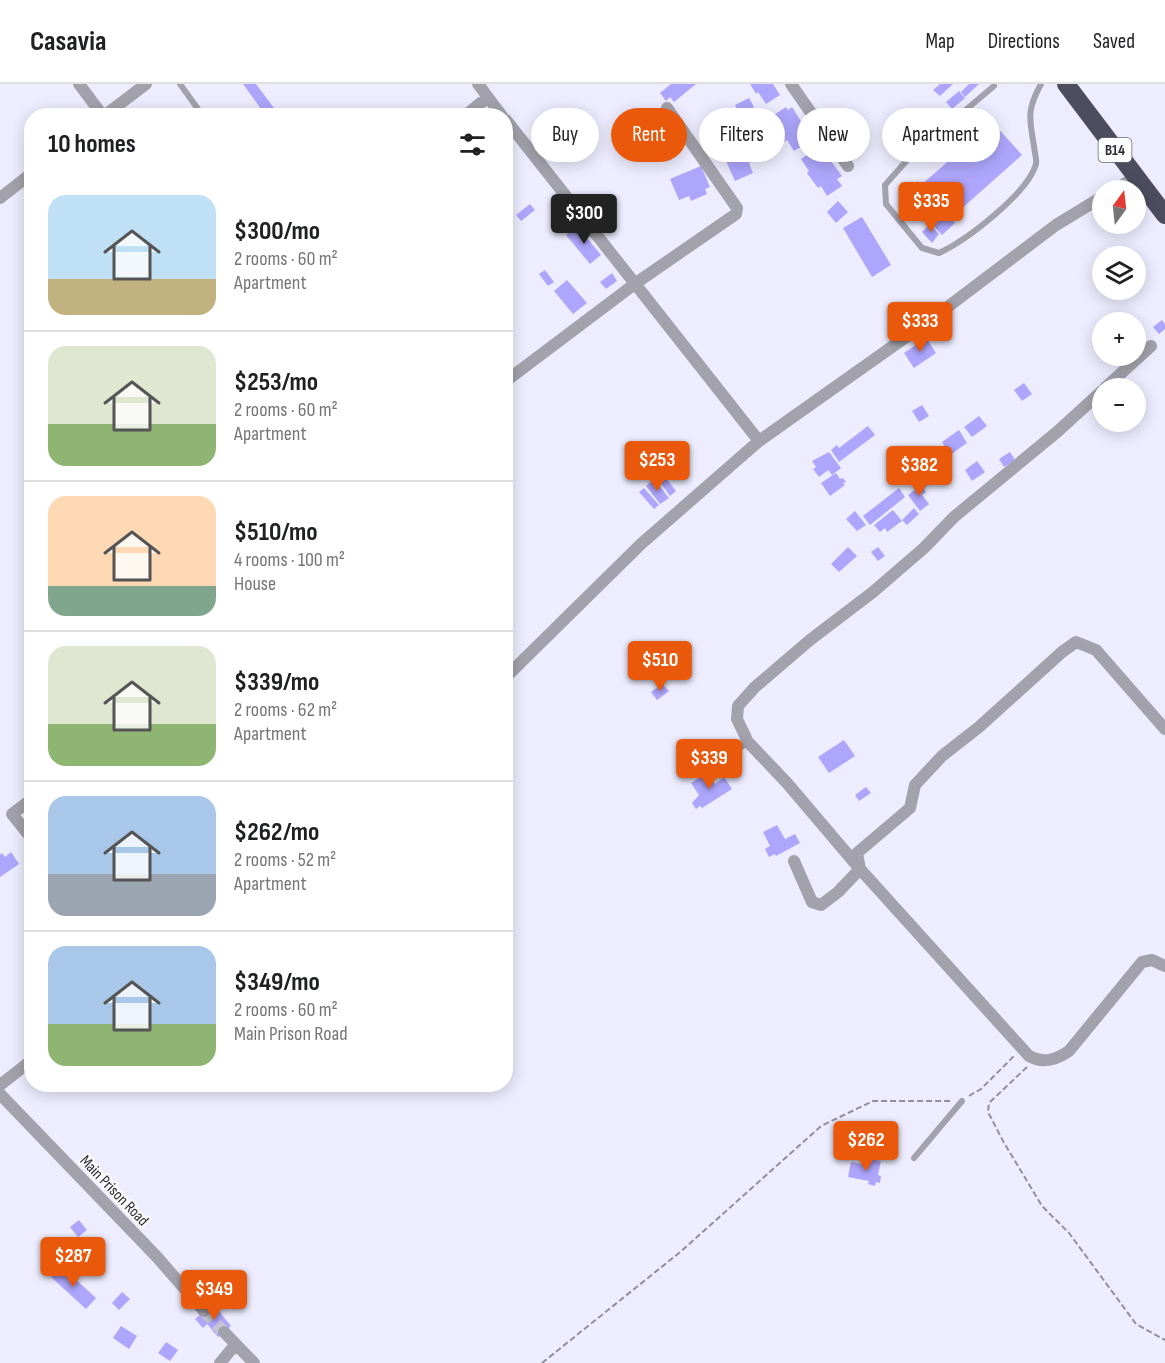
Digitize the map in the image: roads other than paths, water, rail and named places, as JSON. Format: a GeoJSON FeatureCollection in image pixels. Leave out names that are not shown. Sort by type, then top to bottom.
{"type":"FeatureCollection","features":[{"type":"Feature","properties":{"kind":"highway","name":"B14"},"geometry":{"type":"LineString","coordinates":[[1066,84],[1165,215]]}},
{"type":"Feature","properties":{"kind":"street"},"geometry":{"type":"LineString","coordinates":[[79,84],[98,108]]}},
{"type":"Feature","properties":{"kind":"street"},"geometry":{"type":"LineString","coordinates":[[114,108],[146,84]]}},
{"type":"Feature","properties":{"kind":"street"},"geometry":{"type":"LineString","coordinates":[[478,84],[496,108]]}},
{"type":"Feature","properties":{"kind":"street"},"geometry":{"type":"LineString","coordinates":[[791,84],[848,166]]}},
{"type":"Feature","properties":{"kind":"street"},"geometry":{"type":"LineString","coordinates":[[475,108],[488,97]]}},
{"type":"Feature","properties":{"kind":"street"},"geometry":{"type":"LineString","coordinates":[[513,129],[759,441]]}},
{"type":"Feature","properties":{"kind":"street"},"geometry":{"type":"LineString","coordinates":[[513,376],[636,284],[736,214],[737,210],[687,136]]}},
{"type":"Feature","properties":{"kind":"street"},"geometry":{"type":"LineString","coordinates":[[1131,180],[1136,177]]}},
{"type":"Feature","properties":{"kind":"street"},"geometry":{"type":"LineString","coordinates":[[0,198],[24,179]]}},
{"type":"Feature","properties":{"kind":"street"},"geometry":{"type":"LineString","coordinates":[[513,670],[641,544],[759,441],[937,315],[1056,225],[1092,203]]}},
{"type":"Feature","properties":{"kind":"street"},"geometry":{"type":"LineString","coordinates":[[1117,378],[1151,346]]}},
{"type":"Feature","properties":{"kind":"street"},"geometry":{"type":"LineString","coordinates":[[1092,401],[954,517],[924,548],[873,592],[810,640],[755,687],[738,706],[737,719],[748,742],[787,783],[1020,1049],[1035,1060],[1059,1058],[1069,1051],[1142,962],[1152,960],[1165,966]]}},
{"type":"Feature","properties":{"kind":"street"},"geometry":{"type":"LineString","coordinates":[[860,869],[857,854],[910,808],[915,785],[942,756],[979,727],[1076,642],[1096,650],[1165,729]]}},
{"type":"Feature","properties":{"kind":"street"},"geometry":{"type":"LineString","coordinates":[[24,805],[12,814],[24,829]]}},
{"type":"Feature","properties":{"kind":"street"},"geometry":{"type":"LineString","coordinates":[[794,861],[812,902],[821,905],[838,892],[860,869]]}},
{"type":"Feature","properties":{"kind":"street"},"geometry":{"type":"LineString","coordinates":[[0,1085],[24,1066]]}},
{"type":"Feature","properties":{"kind":"street","name":"Main Prison Road"},"geometry":{"type":"LineString","coordinates":[[0,1094],[157,1257],[204,1311]]}},
{"type":"Feature","properties":{"kind":"street"},"geometry":{"type":"LineString","coordinates":[[224,1332],[254,1363]]}},
{"type":"Feature","properties":{"kind":"street"},"geometry":{"type":"LineString","coordinates":[[220,1363],[235,1345]]}},
{"type":"Feature","properties":{"kind":"lane"},"geometry":{"type":"LineString","coordinates":[[180,84],[197,108]]}},
{"type":"Feature","properties":{"kind":"lane"},"geometry":{"type":"LineString","coordinates":[[905,162],[885,185],[886,204],[922,249],[939,253],[953,246],[995,214],[1024,186],[1036,162],[1029,120],[1031,101],[1041,84]]}},
{"type":"Feature","properties":{"kind":"lane"},"geometry":{"type":"LineString","coordinates":[[967,108],[994,86]]}},
{"type":"Feature","properties":{"kind":"lane"},"geometry":{"type":"LineString","coordinates":[[712,766],[748,742]]}},
{"type":"Feature","properties":{"kind":"lane"},"geometry":{"type":"LineString","coordinates":[[914,1158],[962,1101]]}},
{"type":"Feature","properties":{"kind":"tunnel"},"geometry":{"type":"LineString","coordinates":[[204,1311],[224,1332]]}}]}
